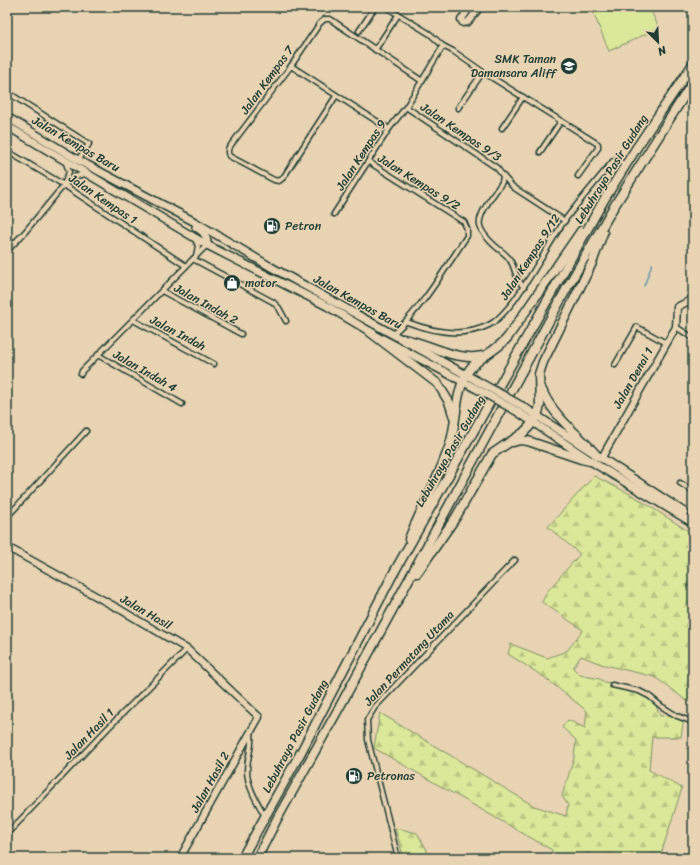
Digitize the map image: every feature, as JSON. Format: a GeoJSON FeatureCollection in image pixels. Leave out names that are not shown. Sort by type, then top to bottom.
{"type":"FeatureCollection","features":[{"type":"Feature","properties":{"kind":"highway","name":"Lebuhraya Pasir Gudang"},"geometry":{"type":"LineString","coordinates":[[242,858],[301,752],[392,576],[605,198],[693,64]]}},
{"type":"Feature","properties":{"kind":"highway","name":"Lebuhraya Pasir Gudang"},"geometry":{"type":"LineString","coordinates":[[258,858],[277,819],[343,701],[520,372],[613,208],[693,82]]}},
{"type":"Feature","properties":{"kind":"highway"},"geometry":{"type":"LineString","coordinates":[[392,576],[440,471],[455,424],[457,399],[465,378],[476,363],[503,343],[508,337],[605,198]]}},
{"type":"Feature","properties":{"kind":"highway"},"geometry":{"type":"LineString","coordinates":[[395,603],[456,517],[492,454],[518,436],[535,419],[540,406],[539,374],[543,362],[592,263],[613,208]]}},
{"type":"Feature","properties":{"kind":"highway"},"geometry":{"type":"LineString","coordinates":[[370,332],[414,364],[438,384],[449,402],[455,424]]}},
{"type":"Feature","properties":{"kind":"highway"},"geometry":{"type":"LineString","coordinates":[[403,339],[460,356],[475,358],[485,356]]}},
{"type":"Feature","properties":{"kind":"highway"},"geometry":{"type":"LineString","coordinates":[[504,445],[520,440],[528,441],[581,459],[596,459],[592,449],[560,418],[545,397],[539,383]]}},
{"type":"Feature","properties":{"kind":"main road","name":"Jalan Kempas Baru"},"geometry":{"type":"LineString","coordinates":[[7,117],[78,160],[131,187],[403,339],[465,378],[475,388],[520,409]]}},
{"type":"Feature","properties":{"kind":"main road","name":"Jalan Kempas Baru"},"geometry":{"type":"LineString","coordinates":[[7,126],[207,245],[327,306],[370,332],[465,378],[479,382],[693,523]]}},
{"type":"Feature","properties":{"kind":"main road"},"geometry":{"type":"LineString","coordinates":[[171,210],[203,232],[207,239],[207,245]]}},
{"type":"Feature","properties":{"kind":"main road","name":"Jalan Kempas Baru"},"geometry":{"type":"LineString","coordinates":[[596,459],[693,518]]}},
{"type":"Feature","properties":{"kind":"street"},"geometry":{"type":"LineString","coordinates":[[359,30],[375,7]]}},
{"type":"Feature","properties":{"kind":"street"},"geometry":{"type":"LineString","coordinates":[[386,7],[430,34],[443,46],[453,51],[483,72],[598,144],[578,176]]}},
{"type":"Feature","properties":{"kind":"street"},"geometry":{"type":"LineString","coordinates":[[470,7],[462,17],[463,23],[468,22],[480,7]]}},
{"type":"Feature","properties":{"kind":"street"},"geometry":{"type":"LineString","coordinates":[[398,15],[375,50],[422,81]]}},
{"type":"Feature","properties":{"kind":"street","name":"Jalan Kempas 7"},"geometry":{"type":"LineString","coordinates":[[336,96],[283,178],[279,181],[274,180],[229,156],[228,149],[320,23],[325,19],[330,19],[375,50]]}},
{"type":"Feature","properties":{"kind":"street","name":"Jalan Kempas 9"},"geometry":{"type":"LineString","coordinates":[[334,214],[389,130],[406,107],[443,46]]}},
{"type":"Feature","properties":{"kind":"street"},"geometry":{"type":"LineString","coordinates":[[290,66],[389,130]]}},
{"type":"Feature","properties":{"kind":"street"},"geometry":{"type":"LineString","coordinates":[[458,108],[483,72]]}},
{"type":"Feature","properties":{"kind":"street"},"geometry":{"type":"LineString","coordinates":[[7,92],[89,144],[78,160]]}},
{"type":"Feature","properties":{"kind":"street"},"geometry":{"type":"LineString","coordinates":[[502,128],[523,97]]}},
{"type":"Feature","properties":{"kind":"street","name":"Jalan Kempas 9/3"},"geometry":{"type":"LineString","coordinates":[[406,107],[497,168],[513,187],[565,221]]}},
{"type":"Feature","properties":{"kind":"street"},"geometry":{"type":"LineString","coordinates":[[540,152],[561,121]]}},
{"type":"Feature","properties":{"kind":"street","name":"Jalan Kempas 1"},"geometry":{"type":"LineString","coordinates":[[7,151],[64,185],[186,266]]}},
{"type":"Feature","properties":{"kind":"street"},"geometry":{"type":"LineString","coordinates":[[63,159],[69,172],[64,185]]}},
{"type":"Feature","properties":{"kind":"street","name":"Jalan Kempas 9/12"},"geometry":{"type":"LineString","coordinates":[[407,322],[417,326],[450,333],[465,333],[481,329],[491,324],[499,318],[524,287],[577,204],[613,161],[617,160],[626,165]]}},
{"type":"Feature","properties":{"kind":"street","name":"Jalan Kempas 9/2"},"geometry":{"type":"LineString","coordinates":[[369,162],[464,222],[467,229],[467,236],[417,310],[407,322],[393,334]]}},
{"type":"Feature","properties":{"kind":"street"},"geometry":{"type":"LineString","coordinates":[[7,250],[25,232],[64,185],[77,175],[86,174]]}},
{"type":"Feature","properties":{"kind":"street"},"geometry":{"type":"LineString","coordinates":[[503,176],[502,182],[481,214],[479,221],[480,227],[486,237],[510,260],[519,284],[524,287]]}},
{"type":"Feature","properties":{"kind":"street"},"geometry":{"type":"LineString","coordinates":[[194,237],[198,246],[195,258],[272,302],[279,308],[286,321]]}},
{"type":"Feature","properties":{"kind":"street","name":"Jalan Indah"},"geometry":{"type":"LineString","coordinates":[[81,374],[82,371],[207,245]]}},
{"type":"Feature","properties":{"kind":"street","name":"Jalan Indah 2"},"geometry":{"type":"LineString","coordinates":[[162,291],[241,334]]}},
{"type":"Feature","properties":{"kind":"street"},"geometry":{"type":"LineString","coordinates":[[693,299],[677,307],[676,327],[693,338]]}},
{"type":"Feature","properties":{"kind":"street","name":"Jalan Indah"},"geometry":{"type":"LineString","coordinates":[[133,320],[214,364]]}},
{"type":"Feature","properties":{"kind":"street"},"geometry":{"type":"LineString","coordinates":[[615,365],[637,327],[666,343]]}},
{"type":"Feature","properties":{"kind":"street","name":"Jalan Denai 1"},"geometry":{"type":"LineString","coordinates":[[596,459],[676,327]]}},
{"type":"Feature","properties":{"kind":"street","name":"Jalan Indah 4"},"geometry":{"type":"LineString","coordinates":[[98,355],[182,404]]}},
{"type":"Feature","properties":{"kind":"street"},"geometry":{"type":"LineString","coordinates":[[7,517],[86,432]]}},
{"type":"Feature","properties":{"kind":"street"},"geometry":{"type":"LineString","coordinates":[[680,483],[693,491]]}},
{"type":"Feature","properties":{"kind":"street","name":"Jalan Hasil"},"geometry":{"type":"LineString","coordinates":[[7,547],[122,610],[187,649],[259,717]]}},
{"type":"Feature","properties":{"kind":"street","name":"Jalan Permatang Utama"},"geometry":{"type":"LineString","coordinates":[[398,858],[368,740],[367,720],[375,707],[515,560]]}},
{"type":"Feature","properties":{"kind":"street","name":"Jalan Hasil 1"},"geometry":{"type":"LineString","coordinates":[[7,834],[108,728],[187,649]]}},
{"type":"Feature","properties":{"kind":"street"},"geometry":{"type":"LineString","coordinates":[[612,685],[639,691],[649,696],[677,716],[693,722]]}},
{"type":"Feature","properties":{"kind":"street","name":"Jalan Hasil 2"},"geometry":{"type":"LineString","coordinates":[[180,858],[259,717]]}},
{"type":"Feature","properties":{"kind":"street"},"geometry":{"type":"LineString","coordinates":[[250,732],[252,744],[247,770],[250,785],[265,816]]}},
{"type":"Feature","properties":{"kind":"green space"},"geometry":{"type":"Polygon","coordinates":[[[591,7],[649,7],[659,28],[609,51],[591,7]]]}},
{"type":"Feature","properties":{"kind":"green space"},"geometry":{"type":"Polygon","coordinates":[[[594,476],[632,495],[693,534],[693,647],[691,648],[693,651],[693,695],[687,701],[655,677],[601,664],[581,656],[573,668],[580,675],[643,691],[656,699],[656,706],[660,716],[683,714],[681,737],[652,737],[649,770],[682,788],[661,858],[549,858],[552,850],[374,748],[380,713],[534,806],[566,816],[568,805],[562,796],[574,758],[576,740],[562,727],[568,720],[585,728],[587,711],[544,677],[508,654],[511,644],[547,658],[567,651],[583,630],[542,602],[547,592],[580,554],[548,527],[594,476]]]}},
{"type":"Feature","properties":{"kind":"green space"},"geometry":{"type":"Polygon","coordinates":[[[395,828],[417,833],[427,850],[426,858],[404,858],[395,828]]]}},
{"type":"Feature","properties":{"kind":"waterway"},"geometry":{"type":"LineString","coordinates":[[644,286],[652,264]]}},
{"type":"Feature","properties":{"kind":"place","name":"SMK Taman Damansara Aliff"},"geometry":{"type":"Point","coordinates":[569,66]}},
{"type":"Feature","properties":{"kind":"place","name":"Petron"},"geometry":{"type":"Point","coordinates":[272,226]}},
{"type":"Feature","properties":{"kind":"place","name":"motor"},"geometry":{"type":"Point","coordinates":[232,283]}},
{"type":"Feature","properties":{"kind":"place","name":"Petronas"},"geometry":{"type":"Point","coordinates":[354,776]}}]}
